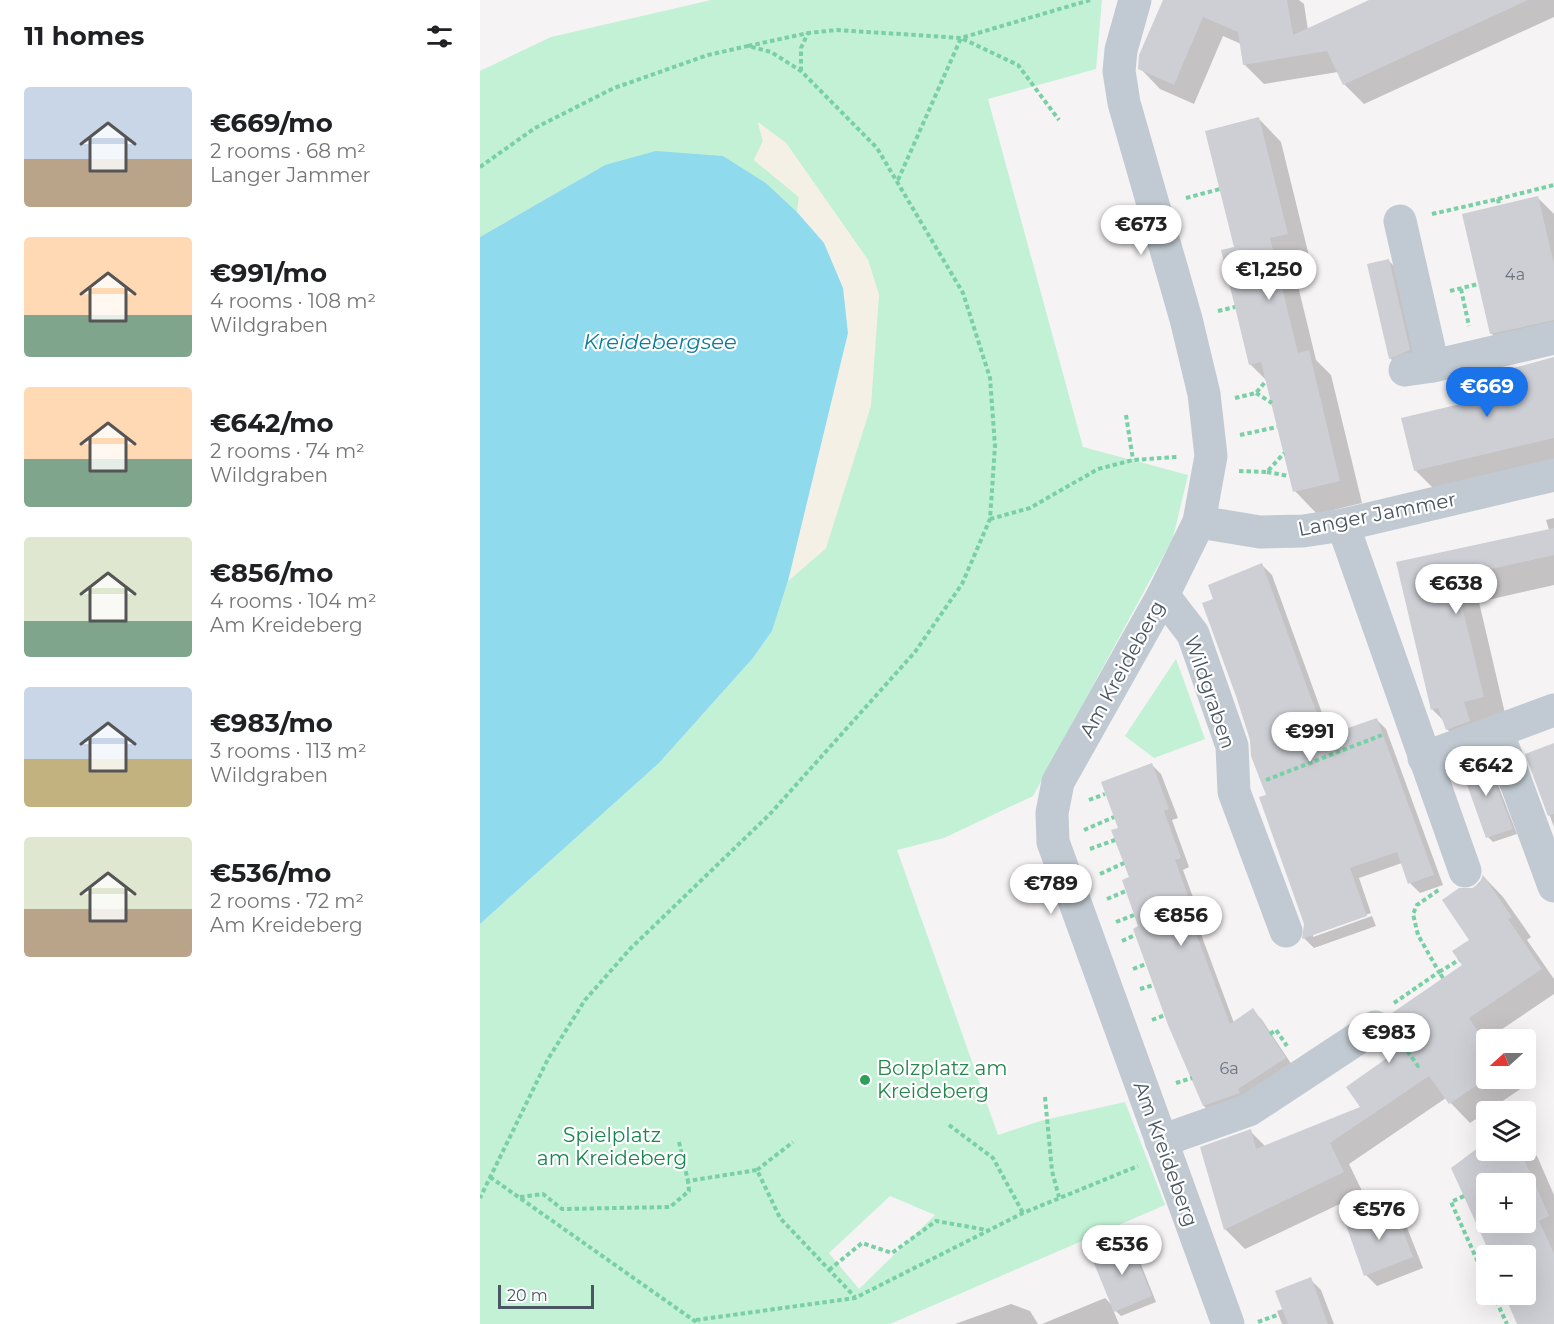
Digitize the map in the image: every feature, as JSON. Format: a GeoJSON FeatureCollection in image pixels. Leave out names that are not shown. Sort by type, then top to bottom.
{"type":"FeatureCollection","features":[{"type":"Feature","properties":{"kind":"street","name":"Am Kreideberg"},"geometry":{"type":"LineString","coordinates":[[1135,0],[1121,50],[1119,71],[1124,103],[1186,319],[1204,394],[1210,442],[1209,470],[1198,522],[1163,595],[1058,782],[1052,813],[1053,842],[1058,862],[1228,1324]]}},
{"type":"Feature","properties":{"kind":"street"},"geometry":{"type":"LineString","coordinates":[[1405,226],[1419,368],[1554,338]]}},
{"type":"Feature","properties":{"kind":"street","name":"Langer Jammer"},"geometry":{"type":"LineString","coordinates":[[1198,522],[1260,532],[1303,531],[1343,525],[1554,476]]}},
{"type":"Feature","properties":{"kind":"street"},"geometry":{"type":"LineString","coordinates":[[1343,525],[1464,871]]}},
{"type":"Feature","properties":{"kind":"street","name":"Wildgraben"},"geometry":{"type":"LineString","coordinates":[[1163,595],[1192,634],[1232,746],[1234,792],[1286,931]]}},
{"type":"Feature","properties":{"kind":"street"},"geometry":{"type":"LineString","coordinates":[[1424,758],[1554,710]]}},
{"type":"Feature","properties":{"kind":"street"},"geometry":{"type":"LineString","coordinates":[[1497,731],[1554,886]]}},
{"type":"Feature","properties":{"kind":"street"},"geometry":{"type":"LineString","coordinates":[[1164,1148],[1249,1110],[1387,1024]]}},
{"type":"Feature","properties":{"kind":"path"},"geometry":{"type":"LineString","coordinates":[[480,167],[535,128],[614,88],[708,55],[808,33],[837,30],[961,38],[1090,0]]}},
{"type":"Feature","properties":{"kind":"path"},"geometry":{"type":"LineString","coordinates":[[801,71],[801,48],[808,33]]}},
{"type":"Feature","properties":{"kind":"path"},"geometry":{"type":"LineString","coordinates":[[961,38],[1018,65],[1059,120]]}},
{"type":"Feature","properties":{"kind":"path"},"geometry":{"type":"LineString","coordinates":[[898,181],[961,38]]}},
{"type":"Feature","properties":{"kind":"path"},"geometry":{"type":"LineString","coordinates":[[480,1198],[548,1059],[585,1000],[630,949],[770,814],[915,652],[962,584],[990,519],[995,446],[990,378],[963,292],[877,148],[801,71],[771,52],[748,46]]}},
{"type":"Feature","properties":{"kind":"path"},"geometry":{"type":"LineString","coordinates":[[1405,226],[1554,185]]}},
{"type":"Feature","properties":{"kind":"path"},"geometry":{"type":"LineString","coordinates":[[1498,199],[1499,205]]}},
{"type":"Feature","properties":{"kind":"path"},"geometry":{"type":"LineString","coordinates":[[1256,393],[1272,403]]}},
{"type":"Feature","properties":{"kind":"path"},"geometry":{"type":"LineString","coordinates":[[1126,415],[1132,460]]}},
{"type":"Feature","properties":{"kind":"path"},"geometry":{"type":"LineString","coordinates":[[1267,472],[1284,453]]}},
{"type":"Feature","properties":{"kind":"path"},"geometry":{"type":"LineString","coordinates":[[990,519],[1030,508],[1098,469],[1132,460],[1159,458]]}},
{"type":"Feature","properties":{"kind":"path"},"geometry":{"type":"LineString","coordinates":[[1209,470],[1267,472],[1289,476]]}},
{"type":"Feature","properties":{"kind":"path"},"geometry":{"type":"LineString","coordinates":[[1234,792],[1412,724]]}},
{"type":"Feature","properties":{"kind":"path"},"geometry":{"type":"LineString","coordinates":[[1443,978],[1418,935],[1413,914],[1417,905],[1464,871]]}},
{"type":"Feature","properties":{"kind":"path"},"geometry":{"type":"LineString","coordinates":[[1421,1064],[1418,1066],[1387,1024],[1409,993],[1459,960]]}},
{"type":"Feature","properties":{"kind":"path"},"geometry":{"type":"LineString","coordinates":[[1409,993],[1413,998]]}},
{"type":"Feature","properties":{"kind":"path"},"geometry":{"type":"LineString","coordinates":[[1046,1097],[1052,1171],[1059,1197]]}},
{"type":"Feature","properties":{"kind":"path"},"geometry":{"type":"LineString","coordinates":[[949,1125],[993,1158],[1023,1213]]}},
{"type":"Feature","properties":{"kind":"path"},"geometry":{"type":"LineString","coordinates":[[519,1197],[543,1194],[562,1209],[670,1207],[689,1191],[679,1142]]}},
{"type":"Feature","properties":{"kind":"path"},"geometry":{"type":"LineString","coordinates":[[688,1181],[756,1170],[793,1142]]}},
{"type":"Feature","properties":{"kind":"path"},"geometry":{"type":"LineString","coordinates":[[490,1177],[698,1322],[855,1298],[1023,1213],[1164,1148]]}},
{"type":"Feature","properties":{"kind":"path"},"geometry":{"type":"LineString","coordinates":[[756,1170],[780,1218],[855,1298]]}},
{"type":"Feature","properties":{"kind":"path"},"geometry":{"type":"LineString","coordinates":[[1464,1196],[1451,1202],[1476,1258]]}},
{"type":"Feature","properties":{"kind":"path"},"geometry":{"type":"LineString","coordinates":[[1348,1216],[1350,1220],[1364,1215],[1365,1218]]}},
{"type":"Feature","properties":{"kind":"path"},"geometry":{"type":"LineString","coordinates":[[829,1270],[862,1243],[892,1253],[936,1221],[988,1230]]}},
{"type":"Feature","properties":{"kind":"path"},"geometry":{"type":"LineString","coordinates":[[1498,1305],[1507,1324]]}},
{"type":"Feature","properties":{"kind":"path"},"geometry":{"type":"LineString","coordinates":[[1251,1324],[1277,1315]]}},
{"type":"Feature","properties":{"kind":"green space","name":"Spielplatz am Kreideberg"},"geometry":{"type":"Polygon","coordinates":[[[711,0],[1102,0],[1096,69],[988,99],[1083,447],[1188,475],[1173,538],[1033,796],[944,838],[897,850],[998,1135],[1040,1121],[1125,1102],[1165,1205],[890,1324],[480,1324],[480,924],[659,763],[753,658],[772,631],[788,581],[826,548],[879,295],[868,260],[786,143],[758,123],[763,141],[754,160],[799,197],[797,212],[767,184],[605,165],[480,237],[480,71],[551,37],[711,0]],[[890,1196],[829,1253],[859,1289],[935,1215],[890,1196]]]}},
{"type":"Feature","properties":{"kind":"green space"},"geometry":{"type":"Polygon","coordinates":[[[1176,659],[1205,739],[1154,758],[1125,736],[1176,659]]]}},
{"type":"Feature","properties":{"kind":"sand"},"geometry":{"type":"Polygon","coordinates":[[[758,122],[786,143],[868,260],[879,295],[871,406],[826,548],[788,581],[848,333],[824,243],[797,212],[799,197],[754,160],[763,141],[758,122]]]}},
{"type":"Feature","properties":{"kind":"water","name":"Kreidebergsee"},"geometry":{"type":"Polygon","coordinates":[[[656,151],[723,156],[767,184],[797,212],[824,243],[843,288],[848,333],[788,581],[772,631],[753,658],[659,763],[480,924],[480,237],[605,165],[656,151]]]}},
{"type":"Feature","properties":{"kind":"building"},"geometry":{"type":"Polygon","coordinates":[[[1163,0],[1287,0],[1293,35],[1369,0],[1528,0],[1343,85],[1327,51],[1243,65],[1238,32],[1203,17],[1174,85],[1138,69],[1139,55],[1163,0]]]}},
{"type":"Feature","properties":{"kind":"building"},"geometry":{"type":"Polygon","coordinates":[[[1259,117],[1288,234],[1270,238],[1298,353],[1309,350],[1340,481],[1293,492],[1261,362],[1249,365],[1221,250],[1234,247],[1205,131],[1259,117]]]}},
{"type":"Feature","properties":{"kind":"building"},"geometry":{"type":"Polygon","coordinates":[[[1538,196],[1554,264],[1554,320],[1490,334],[1462,214],[1538,196]]]}},
{"type":"Feature","properties":{"kind":"building"},"geometry":{"type":"Polygon","coordinates":[[[1389,259],[1410,350],[1389,359],[1367,264],[1389,259]]]}},
{"type":"Feature","properties":{"kind":"building"},"geometry":{"type":"Polygon","coordinates":[[[1554,357],[1554,438],[1414,471],[1401,418],[1473,401],[1470,380],[1554,357]]]}},
{"type":"Feature","properties":{"kind":"building"},"geometry":{"type":"Polygon","coordinates":[[[1554,528],[1554,555],[1455,577],[1484,697],[1464,702],[1470,721],[1446,730],[1438,708],[1431,710],[1396,562],[1554,528]]]}},
{"type":"Feature","properties":{"kind":"building"},"geometry":{"type":"Polygon","coordinates":[[[1262,563],[1325,736],[1377,718],[1434,875],[1408,884],[1397,852],[1350,868],[1367,916],[1302,939],[1304,924],[1259,797],[1266,795],[1251,756],[1250,740],[1202,603],[1213,599],[1208,585],[1262,563]]]}},
{"type":"Feature","properties":{"kind":"building"},"geometry":{"type":"Polygon","coordinates":[[[1554,743],[1554,814],[1548,816],[1525,754],[1554,743]]]}},
{"type":"Feature","properties":{"kind":"building"},"geometry":{"type":"Polygon","coordinates":[[[1485,756],[1513,829],[1486,838],[1460,765],[1485,756]]]}},
{"type":"Feature","properties":{"kind":"building"},"geometry":{"type":"Polygon","coordinates":[[[1152,763],[1169,809],[1164,811],[1181,858],[1175,860],[1192,907],[1187,909],[1230,1024],[1253,1008],[1286,1058],[1238,1089],[1240,1093],[1203,1106],[1168,1025],[1133,929],[1138,926],[1122,880],[1129,877],[1111,830],[1118,828],[1101,782],[1152,763]]]}},
{"type":"Feature","properties":{"kind":"building"},"geometry":{"type":"Polygon","coordinates":[[[1483,875],[1512,917],[1508,919],[1542,969],[1469,1018],[1476,1029],[1476,1086],[1449,1104],[1429,1076],[1330,1143],[1344,1172],[1224,1230],[1200,1147],[1251,1129],[1256,1149],[1360,1107],[1346,1087],[1407,1044],[1389,1015],[1462,965],[1452,951],[1469,940],[1442,900],[1459,888],[1472,888],[1479,884],[1483,875]]]}},
{"type":"Feature","properties":{"kind":"building"},"geometry":{"type":"Polygon","coordinates":[[[1475,1150],[1476,1161],[1525,1161],[1530,1173],[1476,1173],[1476,1223],[1451,1168],[1475,1150]]]}},
{"type":"Feature","properties":{"kind":"building"},"geometry":{"type":"Polygon","coordinates":[[[1536,1186],[1549,1216],[1539,1221],[1554,1253],[1554,1324],[1517,1324],[1509,1305],[1536,1305],[1536,1245],[1486,1245],[1481,1233],[1536,1233],[1536,1186]]]}},
{"type":"Feature","properties":{"kind":"building"},"geometry":{"type":"Polygon","coordinates":[[[1394,1207],[1413,1257],[1364,1276],[1346,1225],[1394,1207]]]}},
{"type":"Feature","properties":{"kind":"building"},"geometry":{"type":"Polygon","coordinates":[[[1129,1240],[1152,1296],[1114,1312],[1091,1256],[1129,1240]]]}},
{"type":"Feature","properties":{"kind":"building"},"geometry":{"type":"Polygon","coordinates":[[[1311,1277],[1328,1324],[1288,1324],[1275,1291],[1311,1277]]]}},
{"type":"Feature","properties":{"kind":"place","name":"Bolzplatz am Kreideberg"},"geometry":{"type":"Point","coordinates":[865,1080]}}]}
